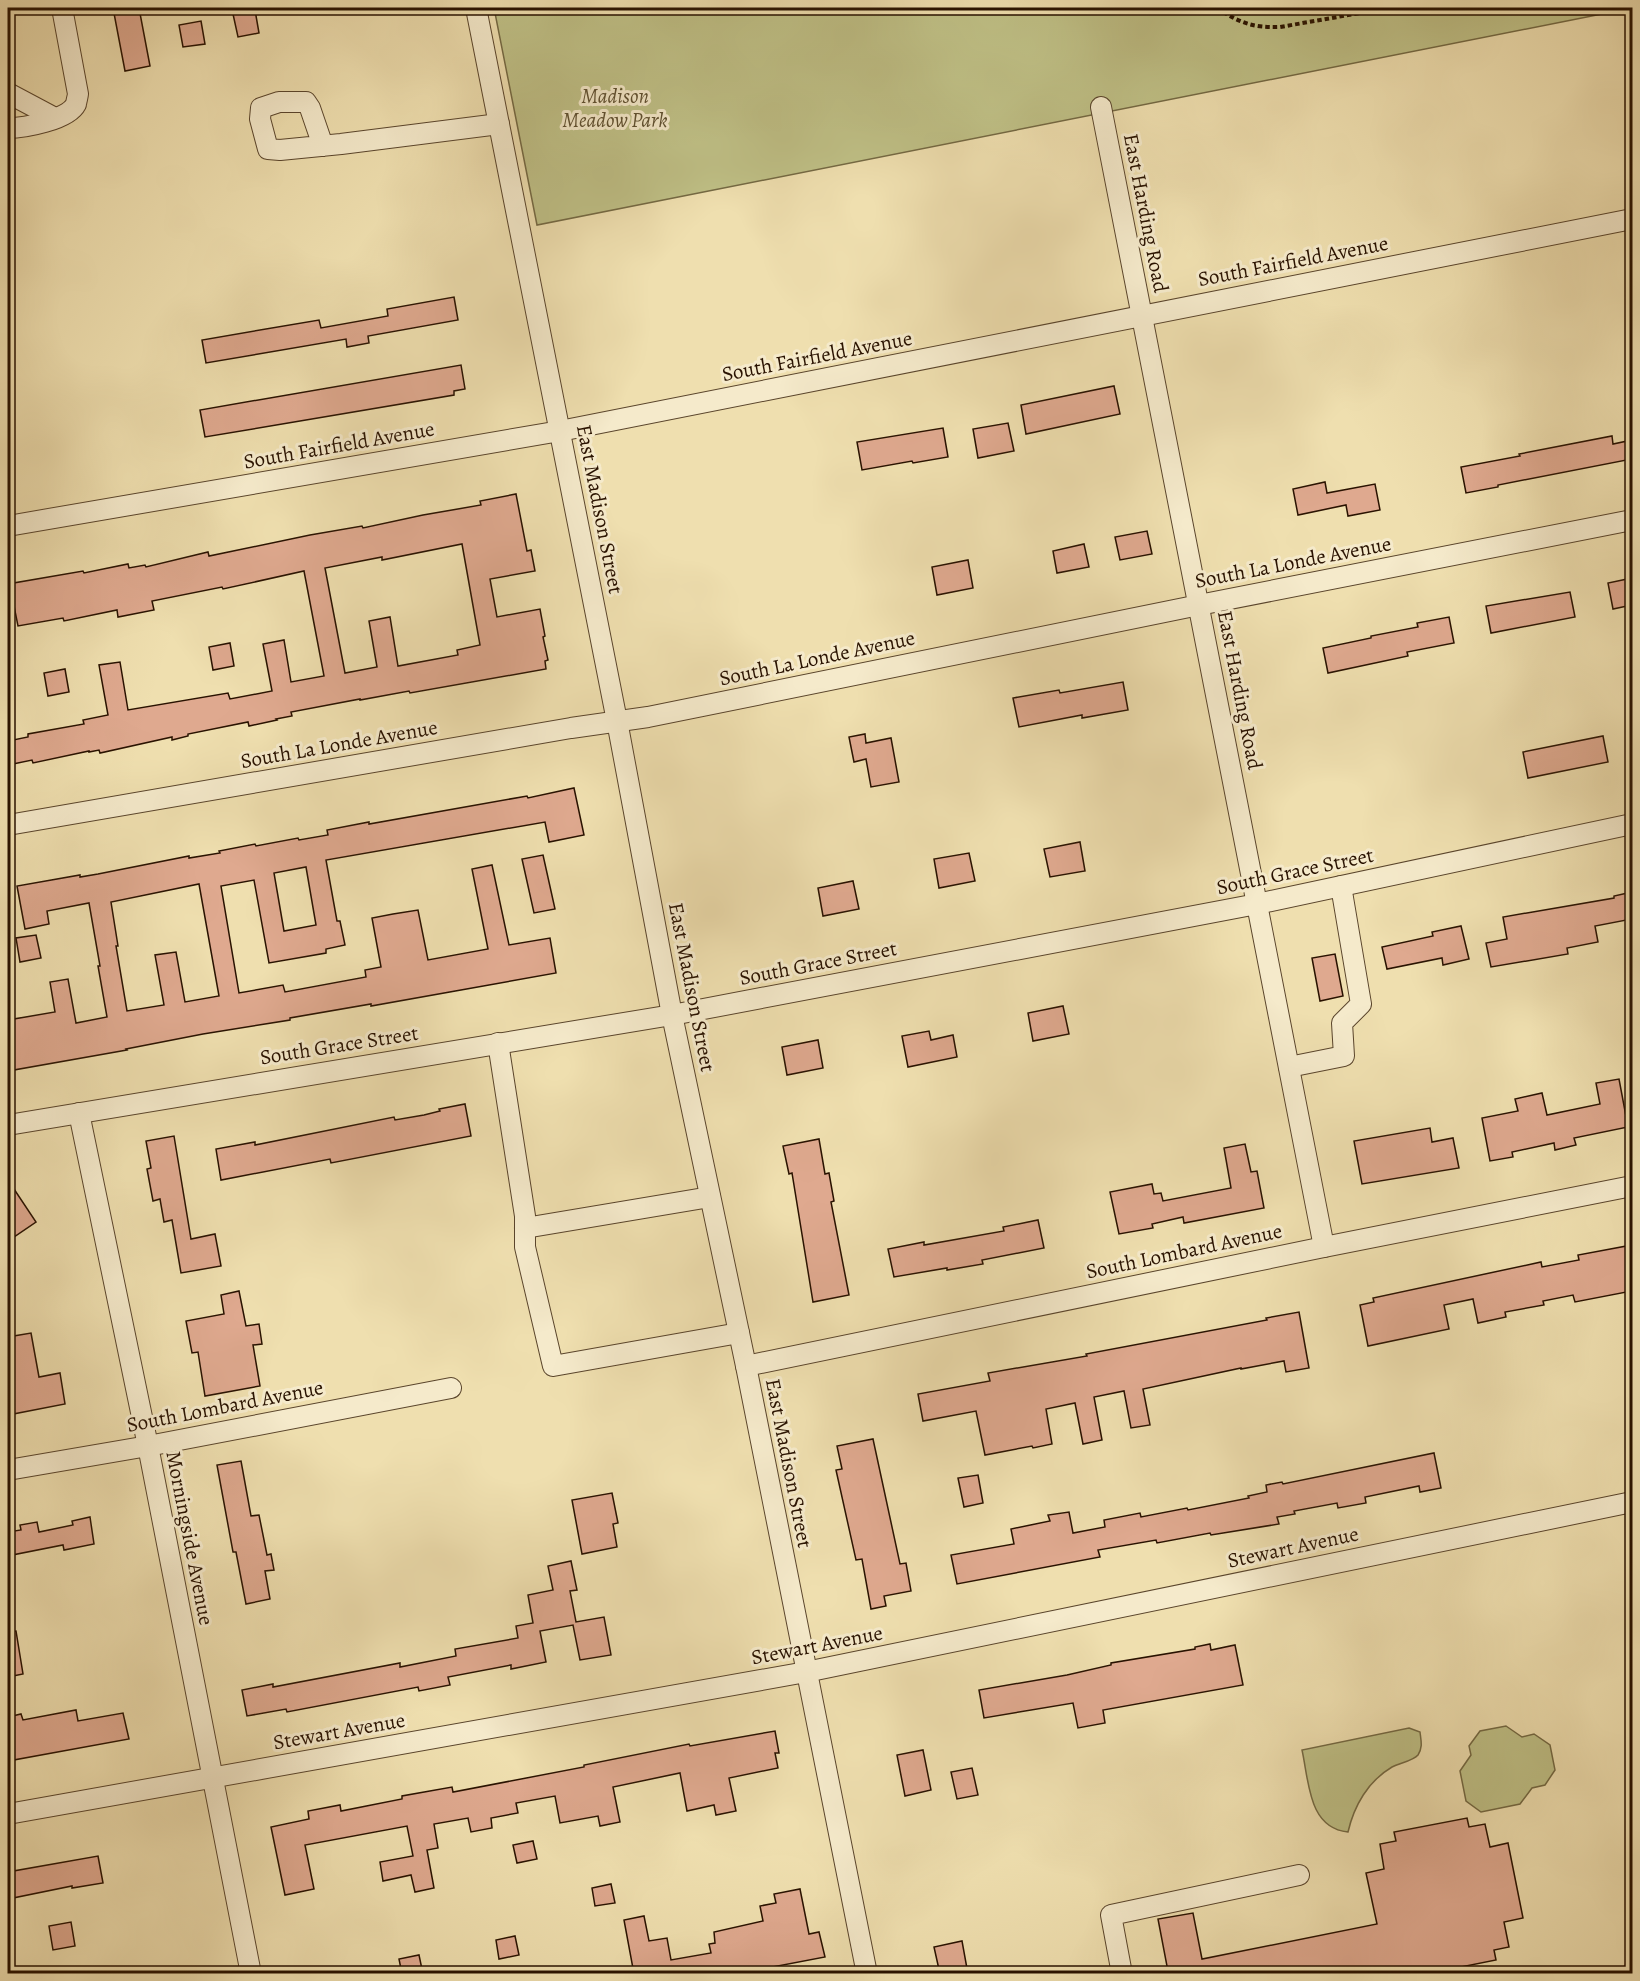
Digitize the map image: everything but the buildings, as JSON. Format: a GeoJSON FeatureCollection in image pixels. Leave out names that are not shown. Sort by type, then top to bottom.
{"type":"FeatureCollection","features":[{"type":"Feature","properties":{"kind":"street"},"geometry":{"type":"LineString","coordinates":[[8,128],[23,128],[55,118],[70,111],[76,104],[78,94],[62,8]]}},
{"type":"Feature","properties":{"kind":"street","name":"East Madison Street"},"geometry":{"type":"LineString","coordinates":[[476,8],[617,721],[672,1015],[746,1366],[867,1974]]}},
{"type":"Feature","properties":{"kind":"street"},"geometry":{"type":"LineString","coordinates":[[8,93],[55,118]]}},
{"type":"Feature","properties":{"kind":"street","name":"East Harding Road"},"geometry":{"type":"LineString","coordinates":[[1101,107],[1324,1247]]}},
{"type":"Feature","properties":{"kind":"street"},"geometry":{"type":"LineString","coordinates":[[323,146],[499,124]]}},
{"type":"Feature","properties":{"kind":"street","name":"South Fairfield Avenue"},"geometry":{"type":"LineString","coordinates":[[8,526],[560,431],[1632,219]]}},
{"type":"Feature","properties":{"kind":"street","name":"South La Londe Avenue"},"geometry":{"type":"LineString","coordinates":[[8,825],[648,717],[1632,520]]}},
{"type":"Feature","properties":{"kind":"street","name":"South Grace Street"},"geometry":{"type":"LineString","coordinates":[[8,1125],[672,1015],[1257,904],[1632,824]]}},
{"type":"Feature","properties":{"kind":"street"},"geometry":{"type":"LineString","coordinates":[[1289,1067],[1344,1056],[1342,1023],[1361,1004],[1341,886]]}},
{"type":"Feature","properties":{"kind":"street"},"geometry":{"type":"LineString","coordinates":[[498,1043],[525,1216],[525,1247],[553,1366],[739,1333]]}},
{"type":"Feature","properties":{"kind":"street","name":"Morningside Avenue"},"geometry":{"type":"LineString","coordinates":[[79,1113],[148,1446],[251,1974]]}},
{"type":"Feature","properties":{"kind":"street","name":"South Lombard Avenue"},"geometry":{"type":"LineString","coordinates":[[746,1366],[1632,1186]]}},
{"type":"Feature","properties":{"kind":"street"},"geometry":{"type":"LineString","coordinates":[[525,1228],[710,1197]]}},
{"type":"Feature","properties":{"kind":"street","name":"South Lombard Avenue"},"geometry":{"type":"LineString","coordinates":[[8,1470],[148,1446],[450,1388]]}},
{"type":"Feature","properties":{"kind":"street","name":"Stewart Avenue"},"geometry":{"type":"LineString","coordinates":[[8,1814],[806,1672],[1632,1502]]}},
{"type":"Feature","properties":{"kind":"street"},"geometry":{"type":"LineString","coordinates":[[1122,1974],[1111,1915],[1299,1875]]}},
{"type":"Feature","properties":{"kind":"path"},"geometry":{"type":"LineString","coordinates":[[1218,8],[1247,25],[1262,28],[1280,27],[1389,8]]}},
{"type":"Feature","properties":{"kind":"green space","name":"Madison Meadow Park"},"geometry":{"type":"Polygon","coordinates":[[[494,8],[1632,8],[537,225],[494,8]]]}},
{"type":"Feature","properties":{"kind":"green space"},"geometry":{"type":"Polygon","coordinates":[[[1506,1726],[1522,1737],[1534,1734],[1550,1745],[1555,1770],[1545,1785],[1532,1788],[1520,1804],[1481,1812],[1466,1801],[1460,1771],[1471,1755],[1469,1746],[1480,1731],[1506,1726]]]}},
{"type":"Feature","properties":{"kind":"green space"},"geometry":{"type":"Polygon","coordinates":[[[1409,1728],[1420,1732],[1421,1747],[1418,1755],[1392,1767],[1376,1779],[1358,1804],[1348,1832],[1335,1829],[1325,1822],[1318,1812],[1309,1789],[1302,1750],[1409,1728]]]}}]}
